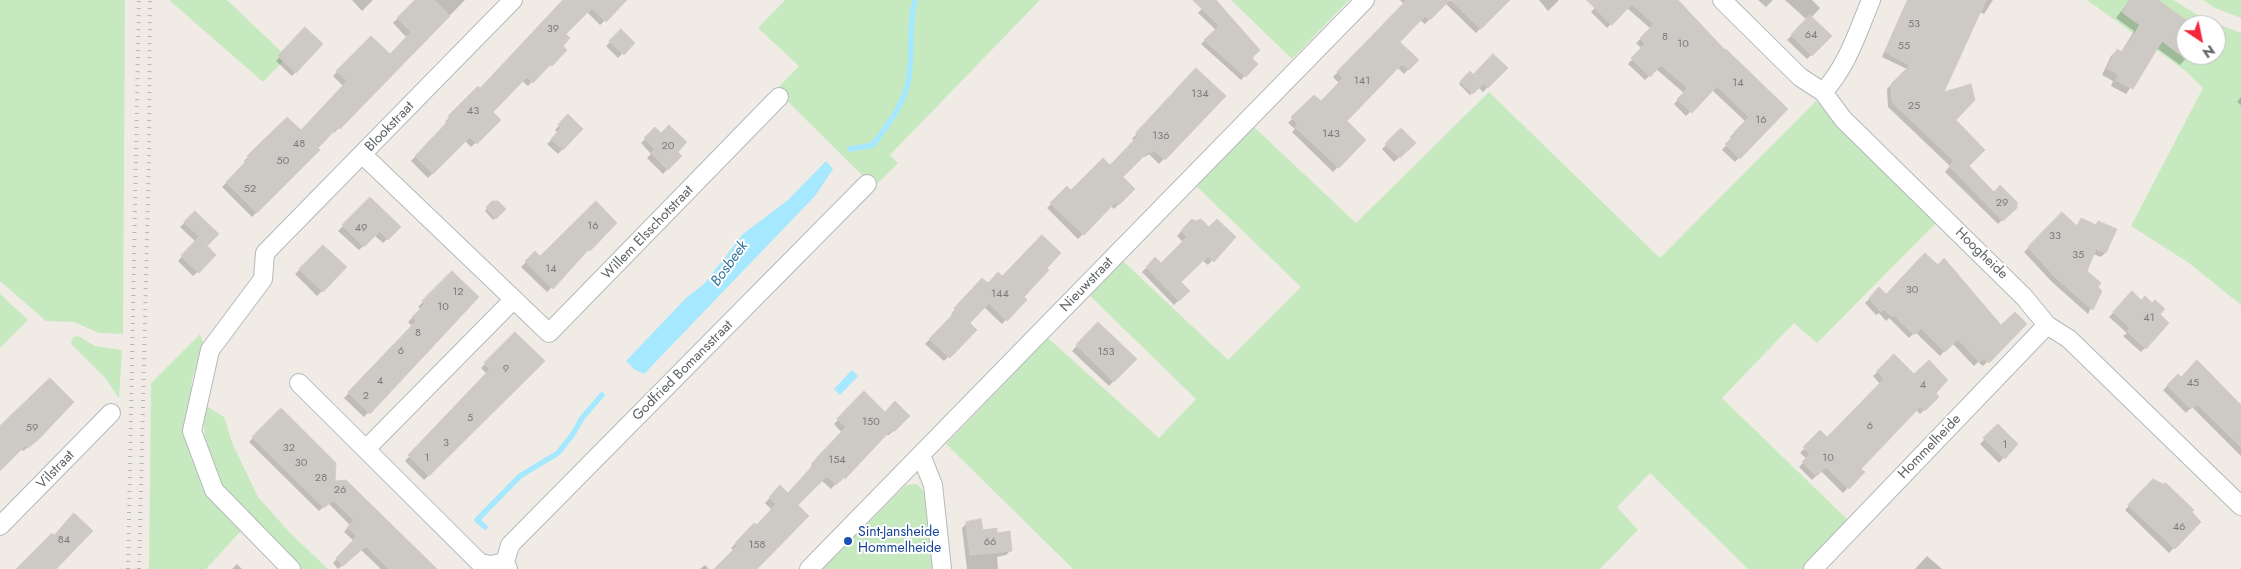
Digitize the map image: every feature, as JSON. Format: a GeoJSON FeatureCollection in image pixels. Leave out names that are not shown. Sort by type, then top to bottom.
{"type":"FeatureCollection","features":[{"type":"Feature","properties":{"kind":"street","name":"Blookstraat"},"geometry":{"type":"LineString","coordinates":[[291,569],[214,490],[192,430],[210,350],[263,279],[265,253],[513,0]]}},
{"type":"Feature","properties":{"kind":"street","name":"Nieuwstraat"},"geometry":{"type":"LineString","coordinates":[[809,569],[1365,0]]}},
{"type":"Feature","properties":{"kind":"street","name":"Hoogheide"},"geometry":{"type":"LineString","coordinates":[[1722,0],[1800,77],[1823,92],[1843,119],[2024,297],[2047,325],[2069,339],[2241,506]]}},
{"type":"Feature","properties":{"kind":"street"},"geometry":{"type":"LineString","coordinates":[[1823,92],[1835,80],[1871,0]]}},
{"type":"Feature","properties":{"kind":"street","name":"Willem Elsschotstraat"},"geometry":{"type":"LineString","coordinates":[[363,154],[513,300],[549,332],[779,97]]}},
{"type":"Feature","properties":{"kind":"street","name":"Godfried Bomansstraat"},"geometry":{"type":"LineString","coordinates":[[299,383],[480,563],[506,565],[510,545],[867,184]]}},
{"type":"Feature","properties":{"kind":"street"},"geometry":{"type":"LineString","coordinates":[[366,449],[513,300]]}},
{"type":"Feature","properties":{"kind":"street","name":"Hommelheide"},"geometry":{"type":"LineString","coordinates":[[1813,569],[2047,325]]}},
{"type":"Feature","properties":{"kind":"street","name":"Vilstraat"},"geometry":{"type":"LineString","coordinates":[[0,526],[111,413]]}},
{"type":"Feature","properties":{"kind":"street"},"geometry":{"type":"LineString","coordinates":[[921,455],[933,485],[942,569]]}},
{"type":"Feature","properties":{"kind":"green space"},"geometry":{"type":"Polygon","coordinates":[[[0,0],[125,0],[123,334],[99,333],[74,322],[46,321],[0,281],[0,0]]]}},
{"type":"Feature","properties":{"kind":"green space"},"geometry":{"type":"Polygon","coordinates":[[[169,0],[227,0],[287,57],[263,82],[169,0]]]}},
{"type":"Feature","properties":{"kind":"green space"},"geometry":{"type":"Polygon","coordinates":[[[785,0],[1040,0],[890,155],[898,163],[874,187],[776,90],[799,66],[758,28],[785,0]]]}},
{"type":"Feature","properties":{"kind":"green space"},"geometry":{"type":"Polygon","coordinates":[[[1231,0],[1349,0],[1292,59],[1231,0]]]}},
{"type":"Feature","properties":{"kind":"green space"},"geometry":{"type":"Polygon","coordinates":[[[2087,0],[2173,0],[2198,15],[2176,15],[2176,64],[2087,0]]]}},
{"type":"Feature","properties":{"kind":"green space"},"geometry":{"type":"Polygon","coordinates":[[[2203,0],[2241,0],[2241,18],[2215,8],[2203,0]]]}},
{"type":"Feature","properties":{"kind":"green space"},"geometry":{"type":"Polygon","coordinates":[[[2226,27],[2241,33],[2241,305],[2189,263],[2131,226],[2203,88],[2177,65],[2226,65],[2226,27]]]}},
{"type":"Feature","properties":{"kind":"green space"},"geometry":{"type":"Polygon","coordinates":[[[1489,92],[1660,258],[1816,101],[1937,222],[1817,343],[1794,323],[1722,398],[1850,522],[1804,569],[1748,569],[1650,473],[1617,507],[1638,530],[1600,569],[1073,569],[946,444],[1048,338],[1159,438],[1196,399],[1090,296],[1123,261],[1228,360],[1301,287],[1196,186],[1254,127],[1356,223],[1489,92]]]}},
{"type":"Feature","properties":{"kind":"green space"},"geometry":{"type":"Polygon","coordinates":[[[0,294],[28,320],[0,348],[0,294]]]}},
{"type":"Feature","properties":{"kind":"green space"},"geometry":{"type":"Polygon","coordinates":[[[200,334],[203,342],[192,380],[188,419],[216,502],[241,531],[206,569],[149,569],[151,383],[200,334]]]}},
{"type":"Feature","properties":{"kind":"green space"},"geometry":{"type":"Polygon","coordinates":[[[78,336],[95,346],[122,350],[119,399],[107,380],[71,344],[73,337],[78,336]]]}},
{"type":"Feature","properties":{"kind":"green space"},"geometry":{"type":"Polygon","coordinates":[[[203,404],[224,417],[233,445],[258,497],[290,533],[328,569],[301,569],[260,532],[234,504],[214,474],[208,457],[203,404]]]}},
{"type":"Feature","properties":{"kind":"green space"},"geometry":{"type":"Polygon","coordinates":[[[917,484],[926,494],[934,569],[822,569],[906,485],[917,484]]]}},
{"type":"Feature","properties":{"kind":"water"},"geometry":{"type":"Polygon","coordinates":[[[826,161],[833,169],[815,196],[644,374],[634,369],[626,361],[686,298],[704,284],[743,234],[788,200],[826,161]]]}},
{"type":"Feature","properties":{"kind":"water"},"geometry":{"type":"Polygon","coordinates":[[[852,370],[858,376],[840,395],[834,389],[852,370]]]}},
{"type":"Feature","properties":{"kind":"building"},"geometry":{"type":"Polygon","coordinates":[[[415,0],[434,0],[450,16],[340,129],[338,127],[318,148],[320,150],[257,213],[226,182],[249,158],[247,156],[287,117],[301,130],[347,81],[336,71],[371,36],[390,54],[411,32],[397,18],[415,0]]]}},
{"type":"Feature","properties":{"kind":"building"},"geometry":{"type":"Polygon","coordinates":[[[563,0],[627,0],[606,22],[592,8],[566,34],[570,38],[563,46],[567,50],[552,66],[550,65],[533,83],[527,77],[493,112],[501,120],[477,144],[470,137],[433,174],[415,156],[450,119],[448,116],[478,86],[480,88],[563,0]]]}},
{"type":"Feature","properties":{"kind":"building"},"geometry":{"type":"Polygon","coordinates":[[[1193,0],[1216,0],[1260,50],[1252,58],[1258,64],[1246,77],[1204,40],[1219,26],[1193,0]]]}},
{"type":"Feature","properties":{"kind":"building"},"geometry":{"type":"Polygon","coordinates":[[[1407,0],[1450,0],[1430,20],[1425,16],[1400,42],[1419,60],[1409,70],[1402,64],[1347,121],[1366,140],[1339,168],[1295,127],[1298,124],[1291,117],[1314,95],[1321,101],[1343,78],[1337,72],[1407,0]]]}},
{"type":"Feature","properties":{"kind":"building"},"geometry":{"type":"Polygon","coordinates":[[[1451,0],[1510,0],[1481,29],[1451,0]]]}},
{"type":"Feature","properties":{"kind":"building"},"geometry":{"type":"Polygon","coordinates":[[[1587,0],[1678,0],[1725,50],[1788,109],[1740,159],[1725,144],[1736,134],[1734,132],[1749,117],[1717,86],[1692,113],[1677,99],[1688,88],[1661,65],[1650,77],[1631,58],[1645,44],[1640,38],[1654,24],[1632,4],[1612,25],[1587,0]]]}},
{"type":"Feature","properties":{"kind":"building"},"geometry":{"type":"Polygon","coordinates":[[[1908,0],[1986,0],[1944,92],[1971,84],[1975,100],[1956,120],[1985,150],[1969,166],[1994,192],[2000,185],[2017,202],[2017,208],[2003,221],[1949,166],[1954,161],[1892,102],[1891,84],[1910,65],[1885,52],[1908,0]]]}},
{"type":"Feature","properties":{"kind":"building"},"geometry":{"type":"Polygon","coordinates":[[[2130,0],[2158,0],[2179,15],[2176,15],[2176,52],[2162,41],[2133,89],[2116,80],[2119,75],[2107,68],[2117,49],[2122,52],[2140,25],[2122,12],[2130,0]]]}},
{"type":"Feature","properties":{"kind":"building"},"geometry":{"type":"Polygon","coordinates":[[[1810,15],[1832,36],[1812,56],[1791,35],[1810,15]]]}},
{"type":"Feature","properties":{"kind":"building"},"geometry":{"type":"Polygon","coordinates":[[[305,27],[323,44],[296,73],[278,56],[305,27]]]}},
{"type":"Feature","properties":{"kind":"building"},"geometry":{"type":"Polygon","coordinates":[[[621,29],[635,43],[624,55],[609,41],[621,29]]]}},
{"type":"Feature","properties":{"kind":"building"},"geometry":{"type":"Polygon","coordinates":[[[1493,54],[1508,68],[1488,88],[1474,74],[1493,54]]]}},
{"type":"Feature","properties":{"kind":"building"},"geometry":{"type":"Polygon","coordinates":[[[1196,68],[1226,96],[1165,160],[1154,150],[1151,153],[1148,152],[1123,177],[1135,189],[1119,205],[1116,202],[1084,235],[1050,203],[1067,186],[1071,190],[1103,158],[1110,165],[1138,136],[1136,133],[1196,68]]]}},
{"type":"Feature","properties":{"kind":"building"},"geometry":{"type":"Polygon","coordinates":[[[1470,71],[1483,84],[1473,94],[1460,82],[1470,71]]]}},
{"type":"Feature","properties":{"kind":"building"},"geometry":{"type":"Polygon","coordinates":[[[568,114],[583,129],[563,150],[551,139],[561,128],[558,125],[568,114]]]}},
{"type":"Feature","properties":{"kind":"building"},"geometry":{"type":"Polygon","coordinates":[[[669,125],[687,142],[678,152],[682,156],[668,170],[651,153],[655,149],[644,138],[655,127],[661,133],[669,125]]]}},
{"type":"Feature","properties":{"kind":"building"},"geometry":{"type":"Polygon","coordinates":[[[1401,128],[1416,143],[1400,158],[1385,144],[1401,128]]]}},
{"type":"Feature","properties":{"kind":"building"},"geometry":{"type":"Polygon","coordinates":[[[370,197],[401,227],[388,240],[380,231],[364,247],[342,225],[370,197]]]}},
{"type":"Feature","properties":{"kind":"building"},"geometry":{"type":"Polygon","coordinates":[[[492,201],[498,201],[506,209],[496,219],[486,208],[492,201]]]}},
{"type":"Feature","properties":{"kind":"building"},"geometry":{"type":"Polygon","coordinates":[[[596,201],[617,223],[590,251],[588,250],[553,289],[525,261],[535,251],[540,256],[596,201]]]}},
{"type":"Feature","properties":{"kind":"building"},"geometry":{"type":"Polygon","coordinates":[[[195,211],[219,234],[208,245],[184,222],[195,211]]]}},
{"type":"Feature","properties":{"kind":"building"},"geometry":{"type":"Polygon","coordinates":[[[2062,212],[2077,226],[2081,218],[2096,225],[2098,221],[2117,229],[2106,253],[2096,249],[2087,271],[2101,283],[2098,287],[2102,291],[2093,310],[2056,278],[2028,247],[2062,212]]]}},
{"type":"Feature","properties":{"kind":"building"},"geometry":{"type":"Polygon","coordinates":[[[1192,219],[1195,221],[1201,219],[1209,227],[1217,219],[1236,237],[1214,262],[1208,256],[1181,282],[1190,291],[1179,301],[1146,267],[1155,257],[1161,263],[1187,237],[1181,231],[1192,219]]]}},
{"type":"Feature","properties":{"kind":"building"},"geometry":{"type":"Polygon","coordinates":[[[1042,235],[1061,253],[1047,268],[1049,270],[1024,297],[1027,300],[1007,321],[989,303],[970,323],[977,330],[950,358],[929,339],[956,311],[954,308],[982,278],[988,283],[998,272],[1002,276],[1042,235]]]}},
{"type":"Feature","properties":{"kind":"building"},"geometry":{"type":"Polygon","coordinates":[[[199,237],[216,255],[199,273],[181,256],[199,237]]]}},
{"type":"Feature","properties":{"kind":"building"},"geometry":{"type":"Polygon","coordinates":[[[323,245],[347,267],[323,292],[299,269],[323,245]]]}},
{"type":"Feature","properties":{"kind":"building"},"geometry":{"type":"Polygon","coordinates":[[[1925,253],[1938,265],[1944,258],[2001,325],[2015,312],[2027,324],[1989,363],[1984,358],[1979,362],[1958,339],[1945,352],[1921,328],[1914,335],[1894,315],[1892,317],[1884,309],[1881,312],[1869,298],[1879,287],[1886,294],[1925,253]]]}},
{"type":"Feature","properties":{"kind":"building"},"geometry":{"type":"Polygon","coordinates":[[[452,271],[479,297],[370,414],[348,392],[416,321],[412,317],[425,304],[422,301],[452,271]]]}},
{"type":"Feature","properties":{"kind":"building"},"geometry":{"type":"Polygon","coordinates":[[[2132,291],[2141,300],[2145,296],[2152,303],[2155,300],[2165,309],[2160,314],[2169,323],[2146,349],[2127,331],[2130,328],[2113,312],[2132,291]]]}},
{"type":"Feature","properties":{"kind":"building"},"geometry":{"type":"Polygon","coordinates":[[[1098,322],[1137,359],[1114,382],[1076,345],[1098,322]]]}},
{"type":"Feature","properties":{"kind":"building"},"geometry":{"type":"Polygon","coordinates":[[[515,332],[545,361],[429,476],[408,455],[490,369],[484,363],[515,332]]]}},
{"type":"Feature","properties":{"kind":"building"},"geometry":{"type":"Polygon","coordinates":[[[1894,354],[1914,374],[1929,360],[1948,380],[1936,393],[1939,397],[1925,411],[1921,406],[1861,469],[1865,472],[1849,489],[1826,467],[1817,476],[1802,462],[1810,454],[1803,447],[1820,430],[1827,437],[1884,379],[1877,371],[1894,354]]]}},
{"type":"Feature","properties":{"kind":"building"},"geometry":{"type":"Polygon","coordinates":[[[2197,360],[2241,405],[2241,447],[2197,404],[2191,409],[2167,385],[2178,374],[2181,377],[2197,360]]]}},
{"type":"Feature","properties":{"kind":"building"},"geometry":{"type":"Polygon","coordinates":[[[50,378],[74,402],[38,440],[28,448],[26,445],[0,471],[0,426],[50,378]]]}},
{"type":"Feature","properties":{"kind":"building"},"geometry":{"type":"Polygon","coordinates":[[[864,391],[885,412],[895,401],[910,416],[895,431],[890,431],[845,479],[844,477],[836,485],[827,476],[798,505],[809,516],[757,569],[714,569],[738,545],[735,543],[754,523],[757,525],[776,504],[769,497],[780,485],[788,493],[814,464],[817,457],[846,427],[837,419],[864,391]]]}},
{"type":"Feature","properties":{"kind":"building"},"geometry":{"type":"Polygon","coordinates":[[[281,408],[336,463],[335,481],[346,480],[437,569],[389,569],[366,546],[343,566],[336,558],[357,536],[347,527],[354,520],[333,500],[324,508],[252,437],[281,408]]]}},
{"type":"Feature","properties":{"kind":"building"},"geometry":{"type":"Polygon","coordinates":[[[1998,424],[2018,444],[2005,459],[1983,438],[1998,424]]]}},
{"type":"Feature","properties":{"kind":"building"},"geometry":{"type":"Polygon","coordinates":[[[2153,479],[2163,484],[2166,483],[2194,510],[2192,512],[2201,522],[2175,549],[2128,505],[2153,479]]]}},
{"type":"Feature","properties":{"kind":"building"},"geometry":{"type":"Polygon","coordinates":[[[74,513],[93,531],[56,569],[16,569],[52,533],[54,535],[74,513]]]}},
{"type":"Feature","properties":{"kind":"building"},"geometry":{"type":"Polygon","coordinates":[[[981,519],[983,530],[997,528],[997,533],[1010,531],[1012,551],[970,555],[966,522],[981,519]]]}},
{"type":"Feature","properties":{"kind":"waterway","name":"Bosbeek"},"geometry":{"type":"LineString","coordinates":[[850,149],[873,145],[890,121],[904,96],[909,77],[915,0]]}},
{"type":"Feature","properties":{"kind":"waterway","name":"Bosbeek"},"geometry":{"type":"LineString","coordinates":[[485,527],[477,520],[520,476],[558,453],[573,434],[582,418],[602,395]]}},
{"type":"Feature","properties":{"kind":"railway"},"geometry":{"type":"LineString","coordinates":[[128,569],[139,0]]}},
{"type":"Feature","properties":{"kind":"railway"},"geometry":{"type":"LineString","coordinates":[[139,569],[149,157],[150,0]]}},
{"type":"Feature","properties":{"kind":"place","name":"Sint-Jansheide Hommelheide"},"geometry":{"type":"Point","coordinates":[848,541]}}]}
